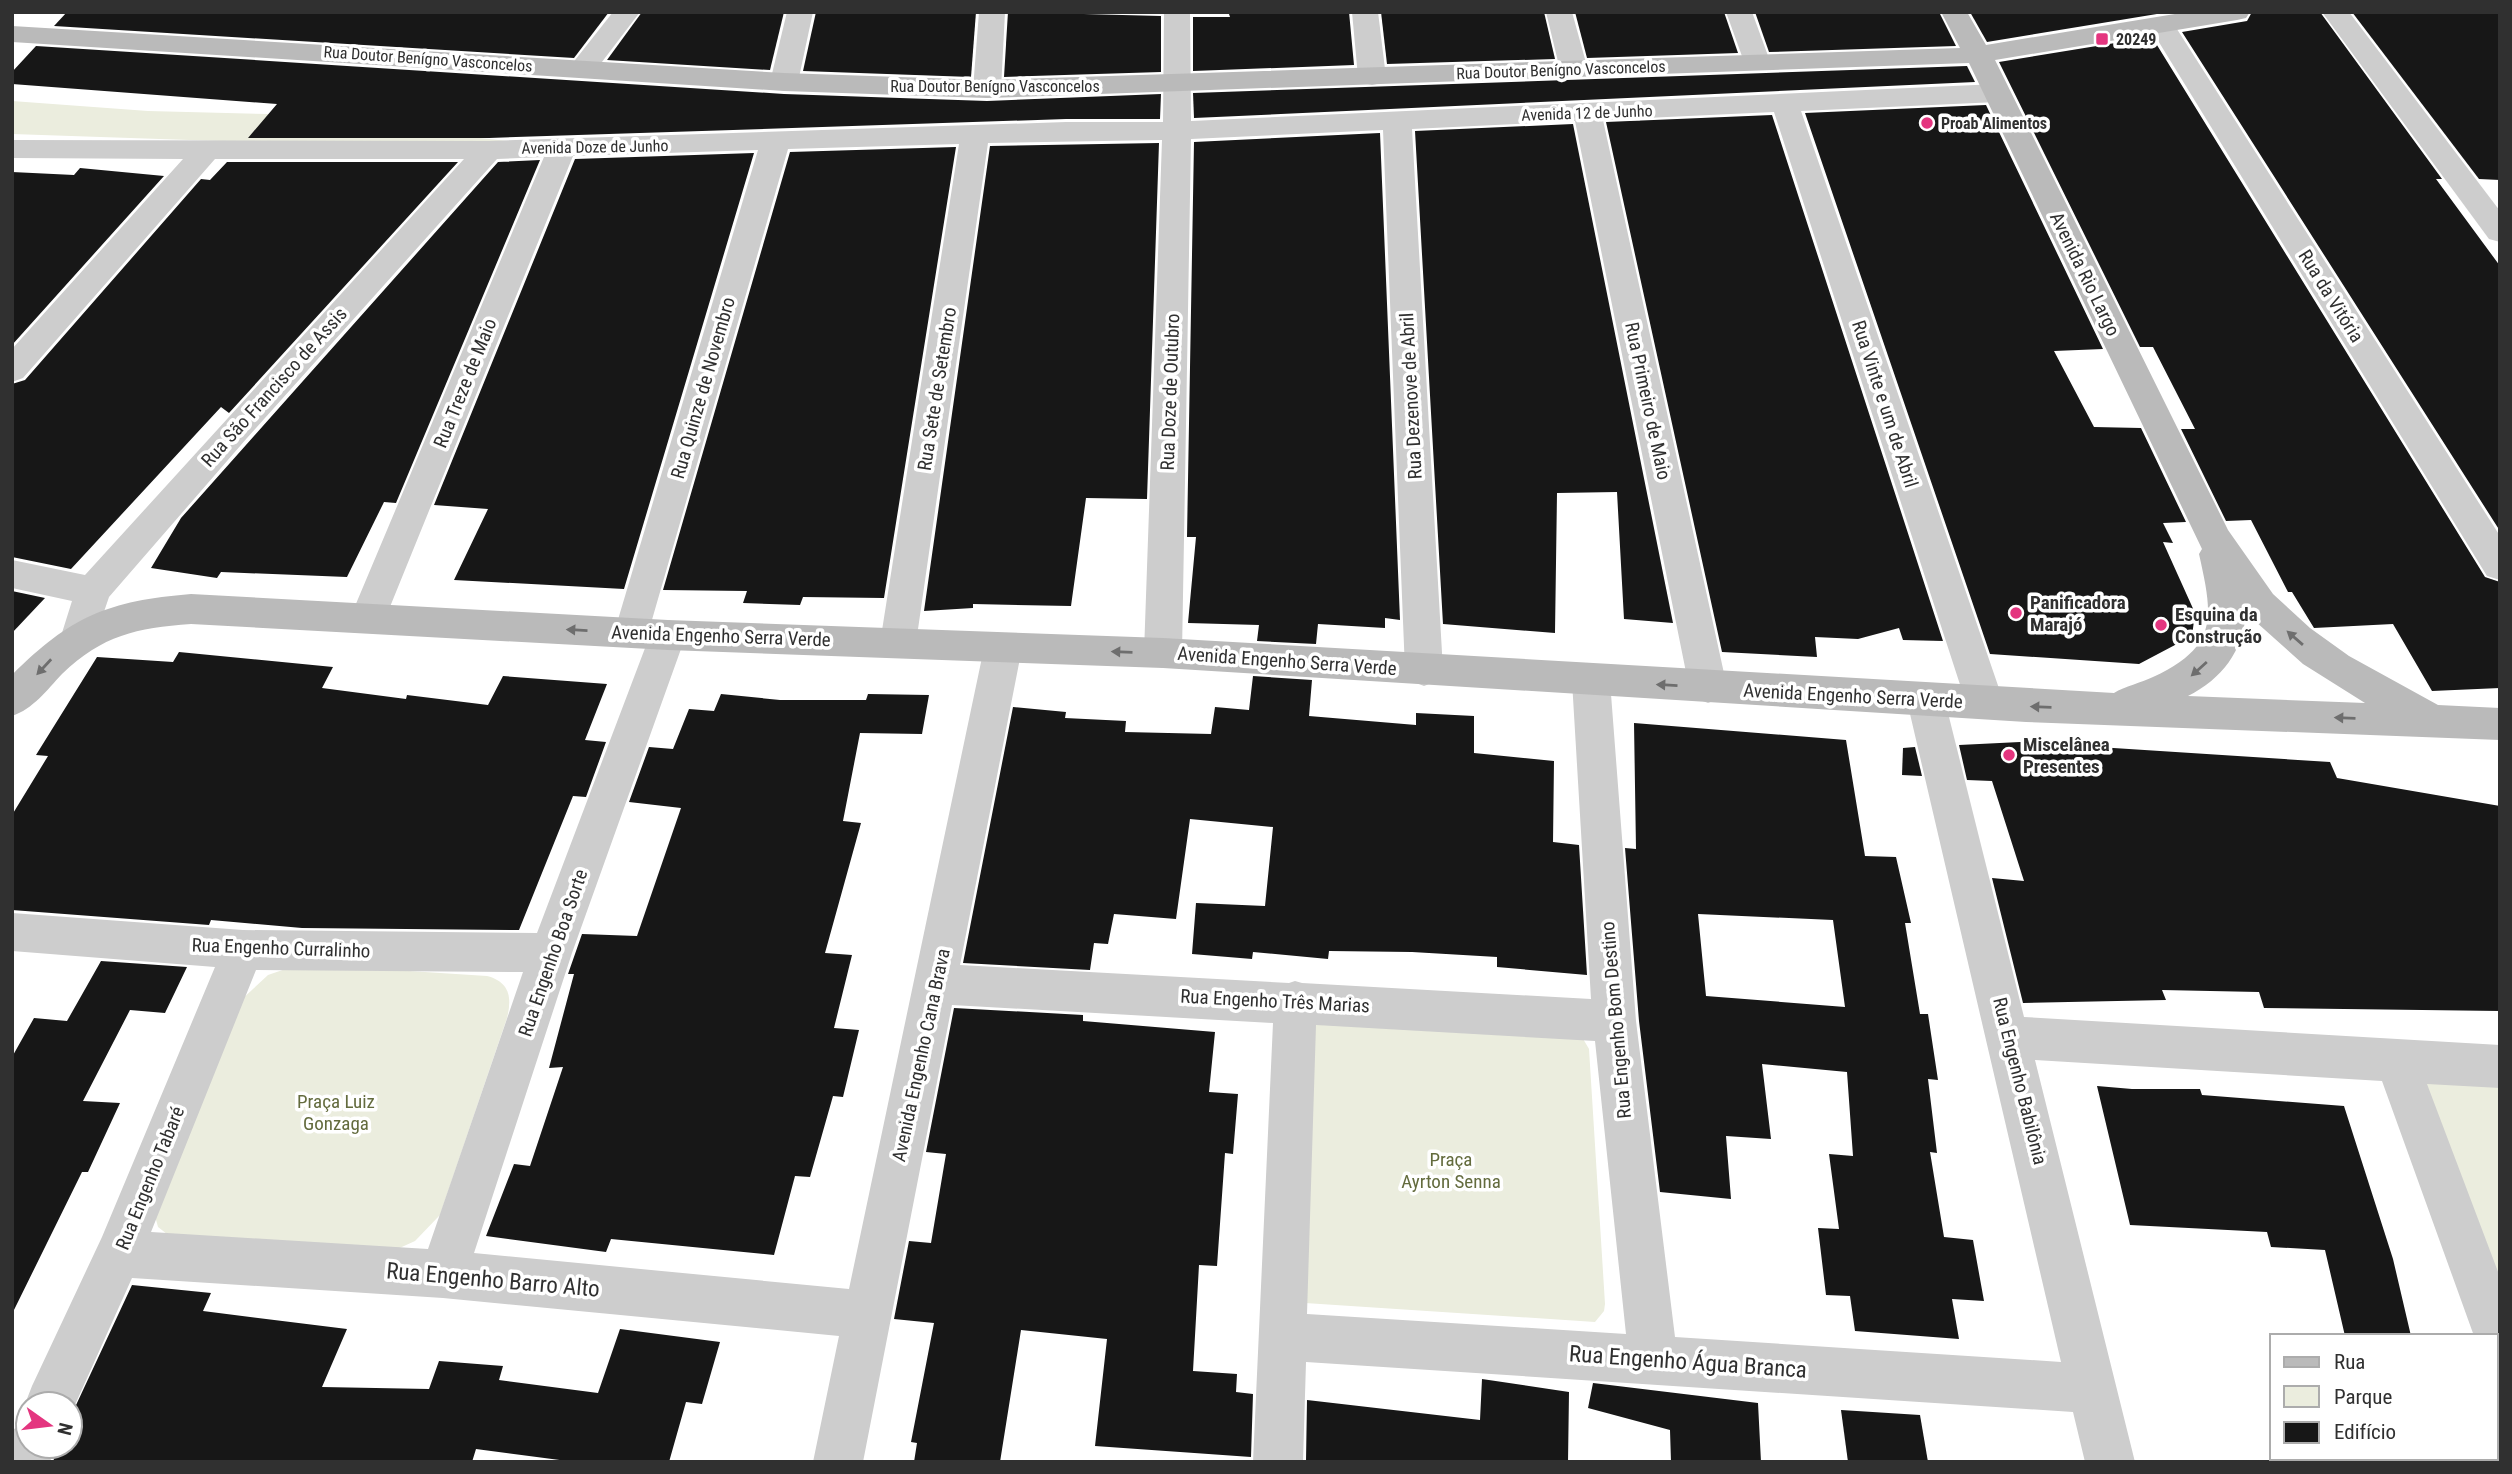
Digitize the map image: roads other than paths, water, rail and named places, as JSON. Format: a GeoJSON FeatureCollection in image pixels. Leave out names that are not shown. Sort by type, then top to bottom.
{"type":"FeatureCollection","features":[{"type":"Feature","properties":{"kind":"main road","name":"Avenida Rio Largo"},"geometry":{"type":"LineString","coordinates":[[1954,12],[1978,54],[2214,538],[2258,601],[2292,637],[2352,679],[2438,721]]}},
{"type":"Feature","properties":{"kind":"main road"},"geometry":{"type":"LineString","coordinates":[[1978,54],[2237,12]]}},
{"type":"Feature","properties":{"kind":"main road","name":"Rua Doutor Benígno Vasconcelos"},"geometry":{"type":"LineString","coordinates":[[12,34],[784,82],[988,89],[1757,64],[1978,54]]}},
{"type":"Feature","properties":{"kind":"main road","name":"Avenida Rio Largo"},"geometry":{"type":"LineString","coordinates":[[2109,709],[2171,688],[2189,678],[2214,656],[2223,640],[2228,612],[2214,538]]}},
{"type":"Feature","properties":{"kind":"main road","name":"Avenida Engenho Serra Verde"},"geometry":{"type":"LineString","coordinates":[[12,700],[61,649],[79,636],[123,617],[166,610],[650,634],[1163,653],[1927,701],[2500,724]]}},
{"type":"Feature","properties":{"kind":"street"},"geometry":{"type":"LineString","coordinates":[[582,69],[627,12]]}},
{"type":"Feature","properties":{"kind":"street"},"geometry":{"type":"LineString","coordinates":[[784,82],[800,12]]}},
{"type":"Feature","properties":{"kind":"street"},"geometry":{"type":"LineString","coordinates":[[988,89],[992,12]]}},
{"type":"Feature","properties":{"kind":"street","name":"Rua Doze de Outubro"},"geometry":{"type":"LineString","coordinates":[[1163,653],[1177,131],[1177,12]]}},
{"type":"Feature","properties":{"kind":"street"},"geometry":{"type":"LineString","coordinates":[[1364,12],[1372,77]]}},
{"type":"Feature","properties":{"kind":"street"},"geometry":{"type":"LineString","coordinates":[[1559,12],[1574,69]]}},
{"type":"Feature","properties":{"kind":"street"},"geometry":{"type":"LineString","coordinates":[[1739,12],[1757,64]]}},
{"type":"Feature","properties":{"kind":"street"},"geometry":{"type":"LineString","coordinates":[[2335,12],[2500,232]]}},
{"type":"Feature","properties":{"kind":"street","name":"Rua da Vitória"},"geometry":{"type":"LineString","coordinates":[[2162,26],[2500,566]]}},
{"type":"Feature","properties":{"kind":"street","name":"Avenida 12 de Junho"},"geometry":{"type":"LineString","coordinates":[[1177,131],[1997,93]]}},
{"type":"Feature","properties":{"kind":"street","name":"Rua Vinte e um de Abril"},"geometry":{"type":"LineString","coordinates":[[1785,104],[1985,703]]}},
{"type":"Feature","properties":{"kind":"street","name":"Rua Primeiro de Maio"},"geometry":{"type":"LineString","coordinates":[[1588,114],[1707,687]]}},
{"type":"Feature","properties":{"kind":"street","name":"Rua Dezenove de Abril"},"geometry":{"type":"LineString","coordinates":[[1397,121],[1424,670]]}},
{"type":"Feature","properties":{"kind":"street","name":"Avenida Doze de Junho"},"geometry":{"type":"LineString","coordinates":[[12,149],[209,147],[489,150],[1177,131]]}},
{"type":"Feature","properties":{"kind":"street","name":"Rua Sete de Setembro"},"geometry":{"type":"LineString","coordinates":[[898,643],[975,135]]}},
{"type":"Feature","properties":{"kind":"street","name":"Rua Quinze de Novembro"},"geometry":{"type":"LineString","coordinates":[[650,634],[775,143]]}},
{"type":"Feature","properties":{"kind":"street"},"geometry":{"type":"LineString","coordinates":[[12,370],[209,147]]}},
{"type":"Feature","properties":{"kind":"street","name":"Rua Treze de Maio"},"geometry":{"type":"LineString","coordinates":[[368,618],[562,148]]}},
{"type":"Feature","properties":{"kind":"street","name":"Rua São Francisco de Assis"},"geometry":{"type":"LineString","coordinates":[[79,636],[93,591],[235,429],[489,150]]}},
{"type":"Feature","properties":{"kind":"street"},"geometry":{"type":"LineString","coordinates":[[12,574],[93,591]]}},
{"type":"Feature","properties":{"kind":"street","name":"Rua Engenho Boa Sorte"},"geometry":{"type":"LineString","coordinates":[[443,1274],[551,953],[650,634]]}},
{"type":"Feature","properties":{"kind":"street","name":"Avenida Engenho Cana Brava"},"geometry":{"type":"LineString","coordinates":[[838,1462],[1003,648]]}},
{"type":"Feature","properties":{"kind":"street","name":"Rua Engenho Bom Destino"},"geometry":{"type":"LineString","coordinates":[[1591,681],[1614,1021],[1653,1359]]}},
{"type":"Feature","properties":{"kind":"street","name":"Rua Engenho Babilônia"},"geometry":{"type":"LineString","coordinates":[[1927,701],[2110,1462]]}},
{"type":"Feature","properties":{"kind":"street","name":"Rua Engenho Curralinho"},"geometry":{"type":"LineString","coordinates":[[12,932],[243,950],[551,953]]}},
{"type":"Feature","properties":{"kind":"street","name":"Rua Engenho Tabaré"},"geometry":{"type":"LineString","coordinates":[[56,1390],[119,1254],[243,950]]}},
{"type":"Feature","properties":{"kind":"street","name":"Rua Engenho Três Marias"},"geometry":{"type":"LineString","coordinates":[[936,984],[1614,1021]]}},
{"type":"Feature","properties":{"kind":"street"},"geometry":{"type":"LineString","coordinates":[[1278,1462],[1295,1002]]}},
{"type":"Feature","properties":{"kind":"street"},"geometry":{"type":"LineString","coordinates":[[2009,1037],[2500,1068]]}},
{"type":"Feature","properties":{"kind":"street"},"geometry":{"type":"LineString","coordinates":[[2397,1062],[2497,1334]]}},
{"type":"Feature","properties":{"kind":"street","name":"Rua Engenho Barro Alto"},"geometry":{"type":"LineString","coordinates":[[119,1254],[443,1274],[867,1315]]}},
{"type":"Feature","properties":{"kind":"street","name":"Rua Engenho Água Branca"},"geometry":{"type":"LineString","coordinates":[[1281,1336],[2094,1390]]}},
{"type":"Feature","properties":{"kind":"place","name":"20249"},"geometry":{"type":"Point","coordinates":[2102,39]}},
{"type":"Feature","properties":{"kind":"place","name":"Proab Alimentos"},"geometry":{"type":"Point","coordinates":[1927,123]}},
{"type":"Feature","properties":{"kind":"place","name":"Panificadora Marajó"},"geometry":{"type":"Point","coordinates":[2016,613]}},
{"type":"Feature","properties":{"kind":"place","name":"Esquina da Construção"},"geometry":{"type":"Point","coordinates":[2161,625]}},
{"type":"Feature","properties":{"kind":"place","name":"Miscelânea Presentes"},"geometry":{"type":"Point","coordinates":[2009,755]}},
{"type":"Feature","properties":{"kind":"park label","name":"Praça Luiz Gonzaga"},"geometry":{"type":"Point","coordinates":[336,1112]}},
{"type":"Feature","properties":{"kind":"park label","name":"Praça Ayrton Senna"},"geometry":{"type":"Point","coordinates":[1451,1170]}}]}
